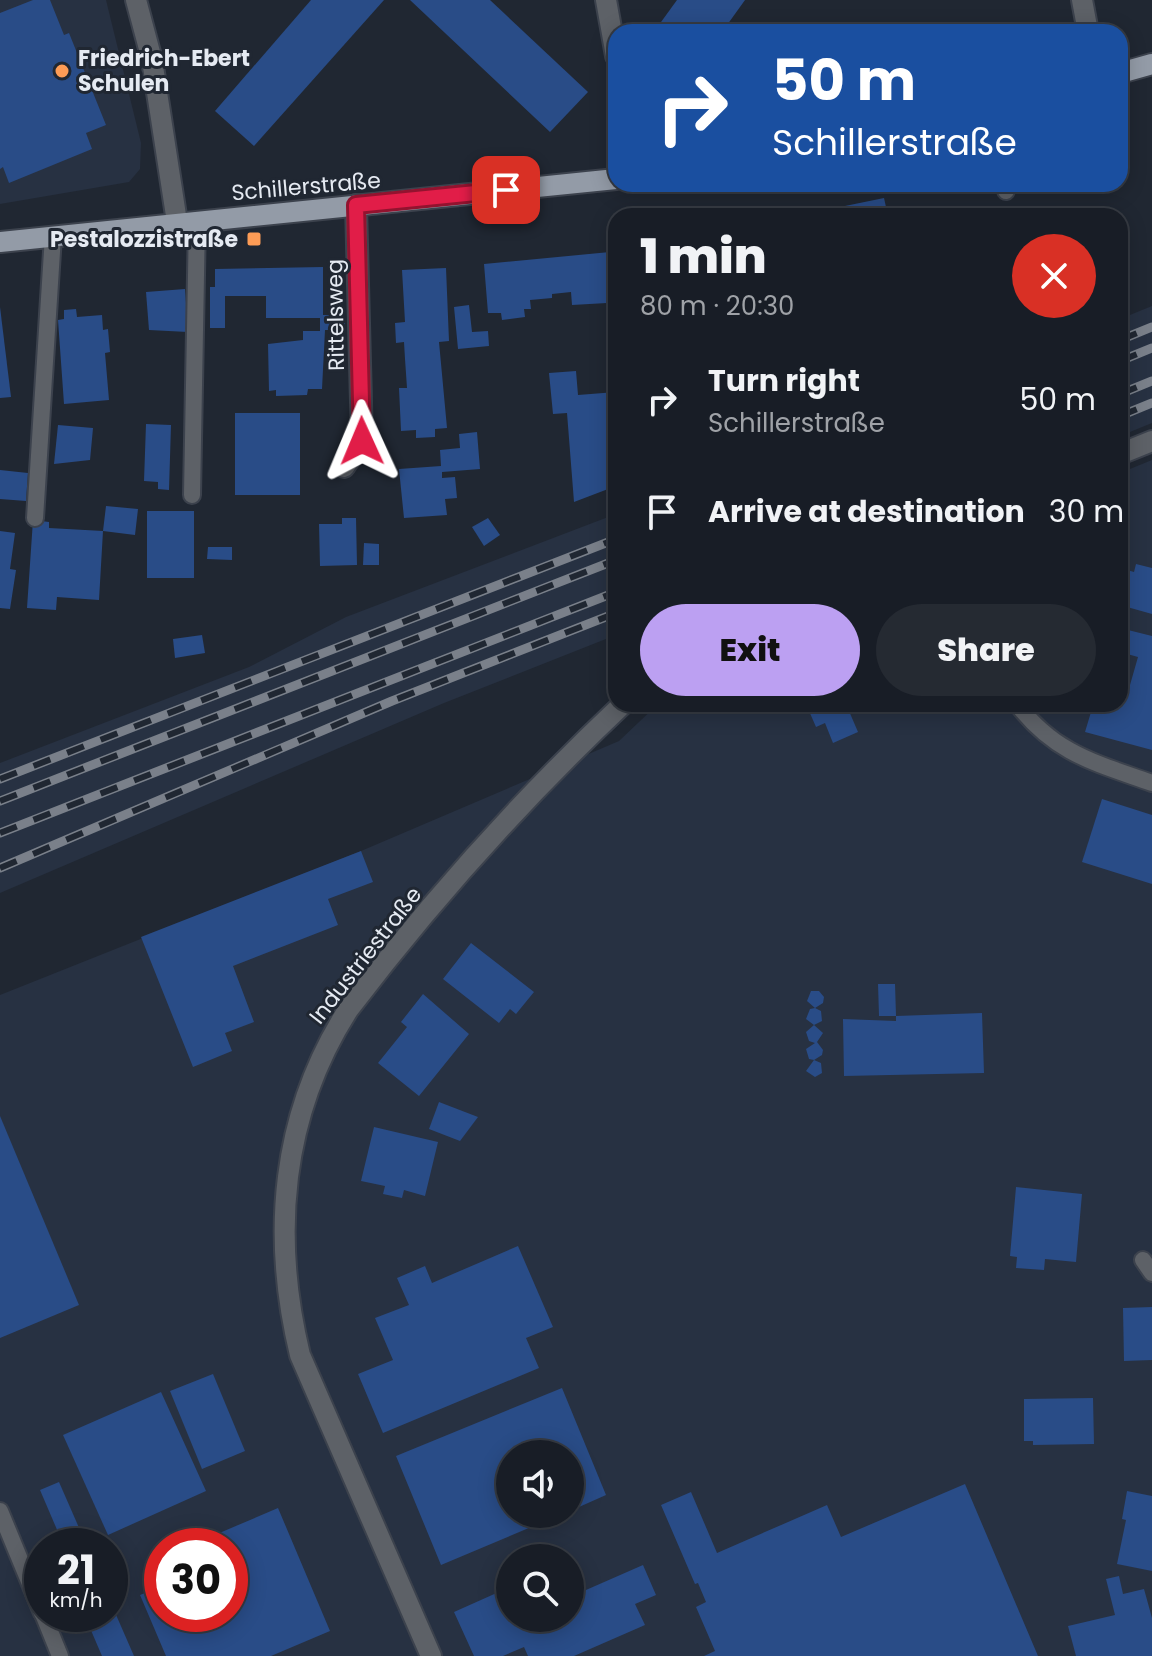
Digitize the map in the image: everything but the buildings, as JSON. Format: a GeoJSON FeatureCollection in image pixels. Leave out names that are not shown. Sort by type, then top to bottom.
{"type":"FeatureCollection","features":[{"type":"Feature","properties":{"kind":"main road"},"geometry":{"type":"LineString","coordinates":[[1128,71],[1152,64]]}},
{"type":"Feature","properties":{"kind":"main road","name":"Schillerstraße"},"geometry":{"type":"LineString","coordinates":[[0,242],[608,180]]}},
{"type":"Feature","properties":{"kind":"street"},"geometry":{"type":"LineString","coordinates":[[136,0],[187,221]]}},
{"type":"Feature","properties":{"kind":"street"},"geometry":{"type":"LineString","coordinates":[[606,0],[610,24]]}},
{"type":"Feature","properties":{"kind":"street"},"geometry":{"type":"LineString","coordinates":[[1082,0],[1086,24]]}},
{"type":"Feature","properties":{"kind":"street","name":"Rittelsweg"},"geometry":{"type":"LineString","coordinates":[[344,467],[362,441],[356,205]]}},
{"type":"Feature","properties":{"kind":"street"},"geometry":{"type":"LineString","coordinates":[[1128,451],[1152,441]]}},
{"type":"Feature","properties":{"kind":"street","name":"Industriestraße"},"geometry":{"type":"LineString","coordinates":[[431,1656],[300,1355],[291,1317],[283,1250],[291,1146],[312,1076],[327,1042],[348,1010],[511,815],[615,712]]}},
{"type":"Feature","properties":{"kind":"lane"},"geometry":{"type":"LineString","coordinates":[[187,221],[192,495]]}},
{"type":"Feature","properties":{"kind":"lane"},"geometry":{"type":"LineString","coordinates":[[35,518],[53,236]]}},
{"type":"Feature","properties":{"kind":"lane"},"geometry":{"type":"LineString","coordinates":[[1024,712],[1045,737],[1075,756],[1152,783]]}},
{"type":"Feature","properties":{"kind":"lane"},"geometry":{"type":"LineString","coordinates":[[0,1511],[24,1569]]}},
{"type":"Feature","properties":{"kind":"lane"},"geometry":{"type":"LineString","coordinates":[[50,1632],[60,1656]]}},
{"type":"Feature","properties":{"kind":"shaded area","name":"Friedrich-Ebert Schulen"},"geometry":{"type":"Polygon","coordinates":[[[0,0],[106,0],[141,143],[140,169],[129,182],[0,204],[0,0]]]}},
{"type":"Feature","properties":{"kind":"shaded area"},"geometry":{"type":"Polygon","coordinates":[[[1152,306],[1152,423],[1128,433],[1128,316],[1152,306]]]}},
{"type":"Feature","properties":{"kind":"shaded area"},"geometry":{"type":"Polygon","coordinates":[[[1152,460],[1152,1656],[0,1656],[0,995],[361,851],[619,741],[650,712],[1128,712],[1128,470],[1152,460]]]}},
{"type":"Feature","properties":{"kind":"shaded area"},"geometry":{"type":"Polygon","coordinates":[[[608,517],[608,638],[444,703],[0,893],[0,763],[249,667],[346,617],[608,517]]]}},
{"type":"Feature","properties":{"kind":"railway"},"geometry":{"type":"LineString","coordinates":[[1128,337],[1152,327]]}},
{"type":"Feature","properties":{"kind":"railway"},"geometry":{"type":"LineString","coordinates":[[1128,358],[1152,348]]}},
{"type":"Feature","properties":{"kind":"railway"},"geometry":{"type":"LineString","coordinates":[[1128,391],[1152,381]]}},
{"type":"Feature","properties":{"kind":"railway"},"geometry":{"type":"LineString","coordinates":[[1128,413],[1152,403]]}},
{"type":"Feature","properties":{"kind":"railway"},"geometry":{"type":"LineString","coordinates":[[0,779],[608,542]]}},
{"type":"Feature","properties":{"kind":"railway"},"geometry":{"type":"LineString","coordinates":[[0,801],[608,563]]}},
{"type":"Feature","properties":{"kind":"railway"},"geometry":{"type":"LineString","coordinates":[[0,833],[608,595]]}},
{"type":"Feature","properties":{"kind":"railway"},"geometry":{"type":"LineString","coordinates":[[0,868],[392,701],[608,616]]}},
{"type":"Feature","properties":{"kind":"place","name":"Friedrich-Ebert Schulen"},"geometry":{"type":"Point","coordinates":[62,71]}},
{"type":"Feature","properties":{"kind":"place","name":"Pestalozzistraße"},"geometry":{"type":"Point","coordinates":[254,239]}},
{"type":"Feature","properties":{"kind":"route"},"geometry":{"type":"LineString","coordinates":[[362,441],[356,205],[506,190]]}}]}
